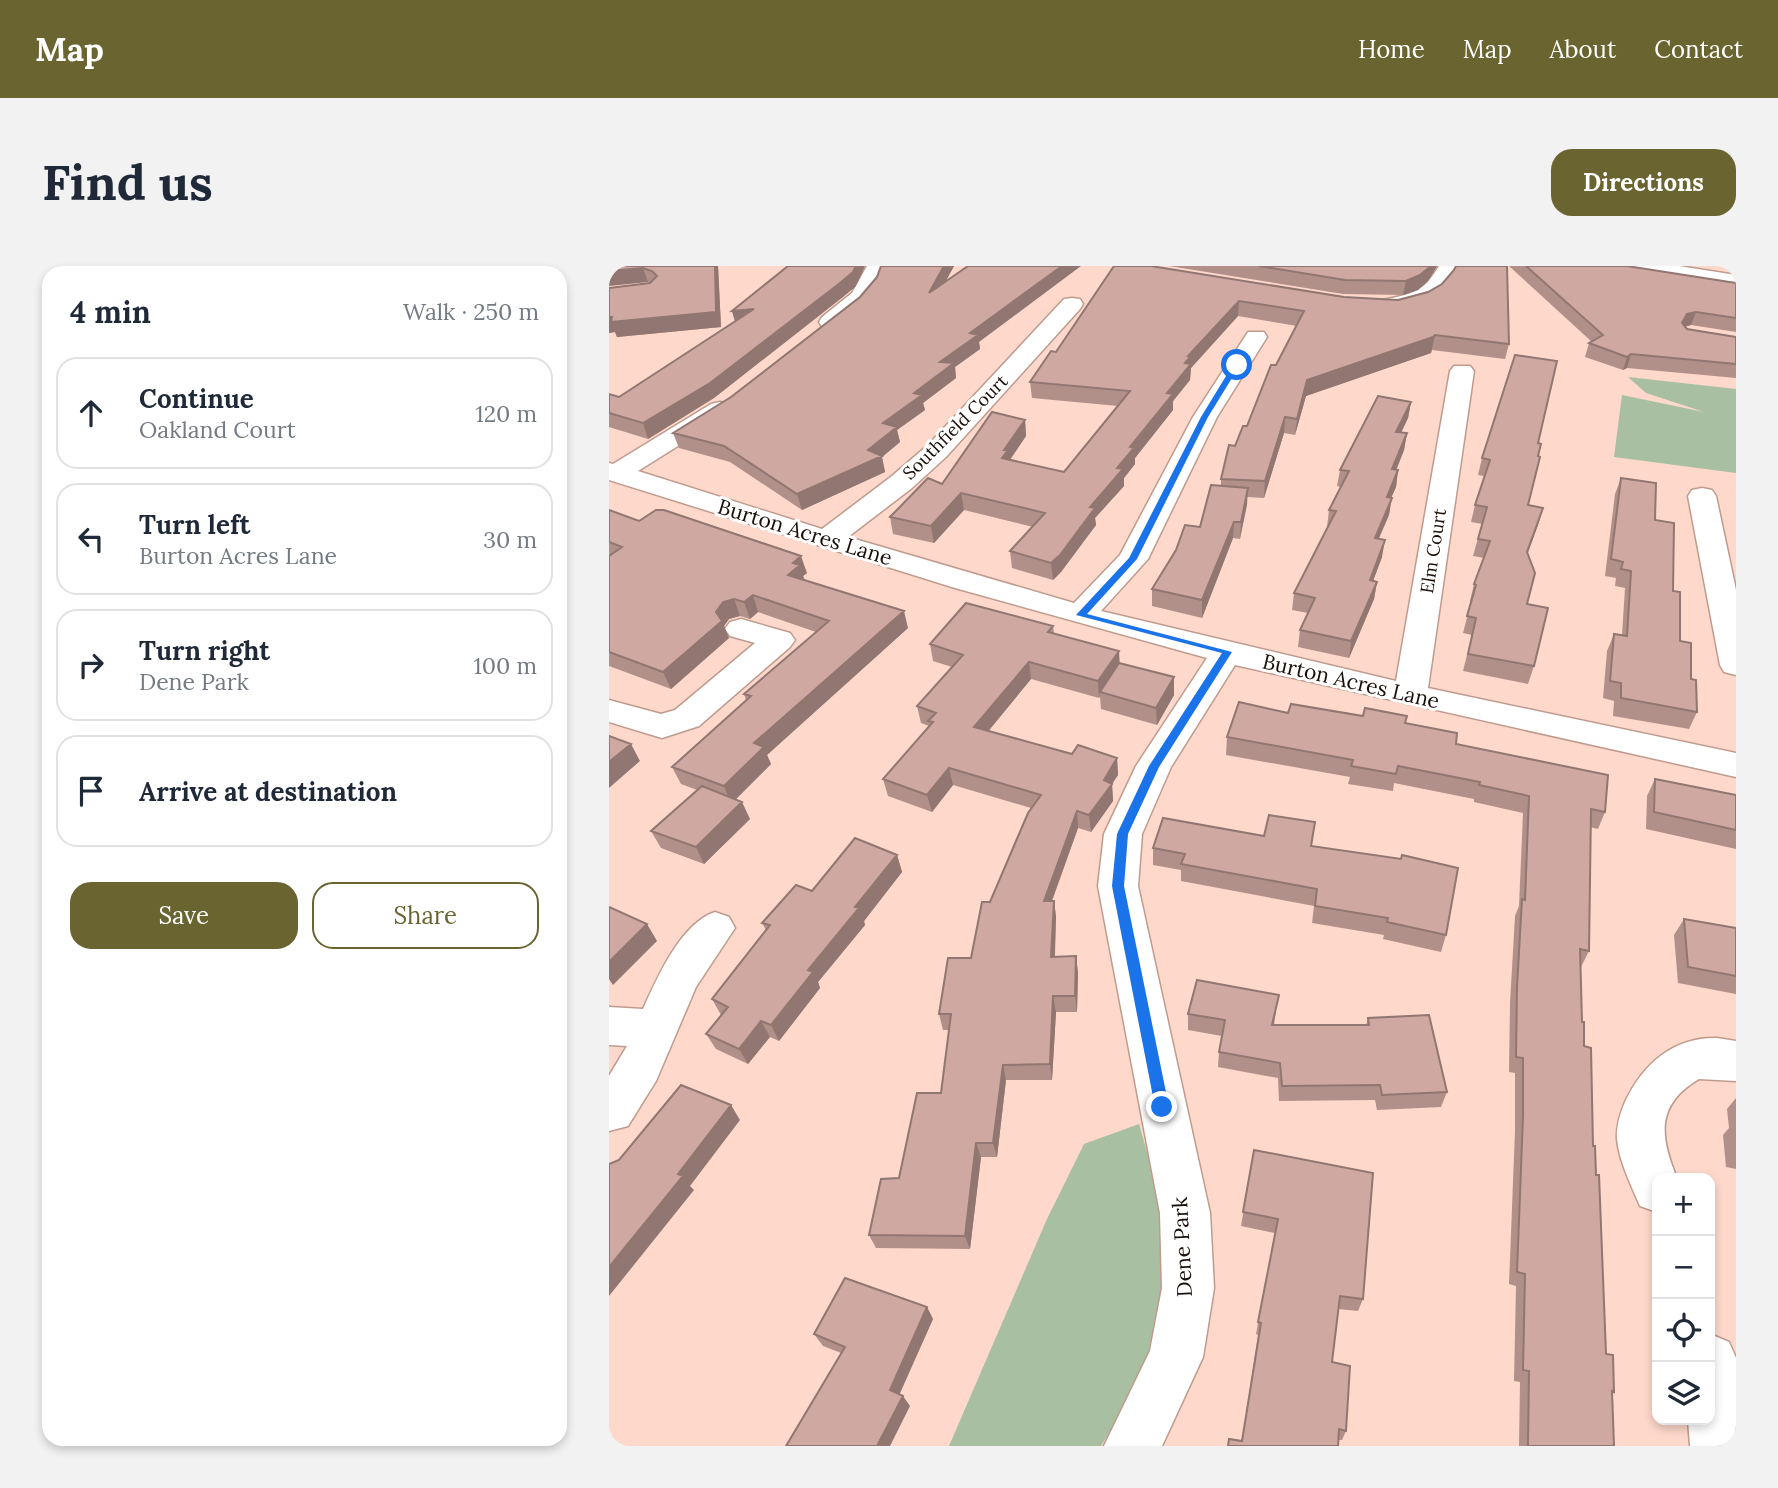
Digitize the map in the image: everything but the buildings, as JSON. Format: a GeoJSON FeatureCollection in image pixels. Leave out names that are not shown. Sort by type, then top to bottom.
{"type":"FeatureCollection","features":[{"type":"Feature","properties":{"kind":"street"},"geometry":{"type":"LineString","coordinates":[[810,338],[861,297],[877,266]]}},
{"type":"Feature","properties":{"kind":"street"},"geometry":{"type":"LineString","coordinates":[[1374,306],[1424,298],[1436,289],[1449,266]]}},
{"type":"Feature","properties":{"kind":"street"},"geometry":{"type":"LineString","coordinates":[[1640,266],[1736,281]]}},
{"type":"Feature","properties":{"kind":"street","name":"Southfield Court"},"geometry":{"type":"LineString","coordinates":[[827,539],[902,482],[937,451],[1072,303]]}},
{"type":"Feature","properties":{"kind":"street"},"geometry":{"type":"LineString","coordinates":[[1080,615],[1133,559],[1205,417],[1256,337]]}},
{"type":"Feature","properties":{"kind":"street","name":"Elm Court"},"geometry":{"type":"LineString","coordinates":[[1410,695],[1465,407],[1462,371]]}},
{"type":"Feature","properties":{"kind":"street"},"geometry":{"type":"LineString","coordinates":[[613,472],[736,396]]}},
{"type":"Feature","properties":{"kind":"street","name":"Burton Acres Lane"},"geometry":{"type":"LineString","coordinates":[[613,472],[1080,615],[1410,695],[1736,765]]}},
{"type":"Feature","properties":{"kind":"street"},"geometry":{"type":"LineString","coordinates":[[1702,496],[1724,543],[1736,665]]}},
{"type":"Feature","properties":{"kind":"street"},"geometry":{"type":"LineString","coordinates":[[609,711],[661,726],[687,718],[779,640],[741,629]]}},
{"type":"Feature","properties":{"kind":"street","name":"Dene Park"},"geometry":{"type":"LineString","coordinates":[[1132,1446],[1176,1357],[1188,1288],[1185,1213],[1118,886],[1122,834],[1154,766],[1227,652]]}},
{"type":"Feature","properties":{"kind":"street"},"geometry":{"type":"LineString","coordinates":[[612,1111],[640,1067],[678,978],[715,928]]}},
{"type":"Feature","properties":{"kind":"street"},"geometry":{"type":"LineString","coordinates":[[609,1026],[655,1029]]}},
{"type":"Feature","properties":{"kind":"street"},"geometry":{"type":"LineString","coordinates":[[1652,1174],[1640,1137],[1644,1105],[1668,1075],[1695,1059],[1721,1058],[1736,1061]]}},
{"type":"Feature","properties":{"kind":"street"},"geometry":{"type":"LineString","coordinates":[[1710,1362],[1718,1446]]}},
{"type":"Feature","properties":{"kind":"green space"},"geometry":{"type":"Polygon","coordinates":[[[1628,377],[1736,389],[1736,473],[1614,457],[1622,395],[1704,412],[1646,393],[1628,377]]]}},
{"type":"Feature","properties":{"kind":"green space"},"geometry":{"type":"Polygon","coordinates":[[[1139,1124],[1164,1211],[1172,1301],[1152,1364],[1101,1446],[949,1446],[1047,1219],[1084,1144],[1139,1124]]]}},
{"type":"Feature","properties":{"kind":"route"},"geometry":{"type":"LineString","coordinates":[[1162,1107],[1118,886],[1122,834],[1154,766],[1227,652],[1080,615],[1133,559],[1205,417],[1237,365]]}}]}
